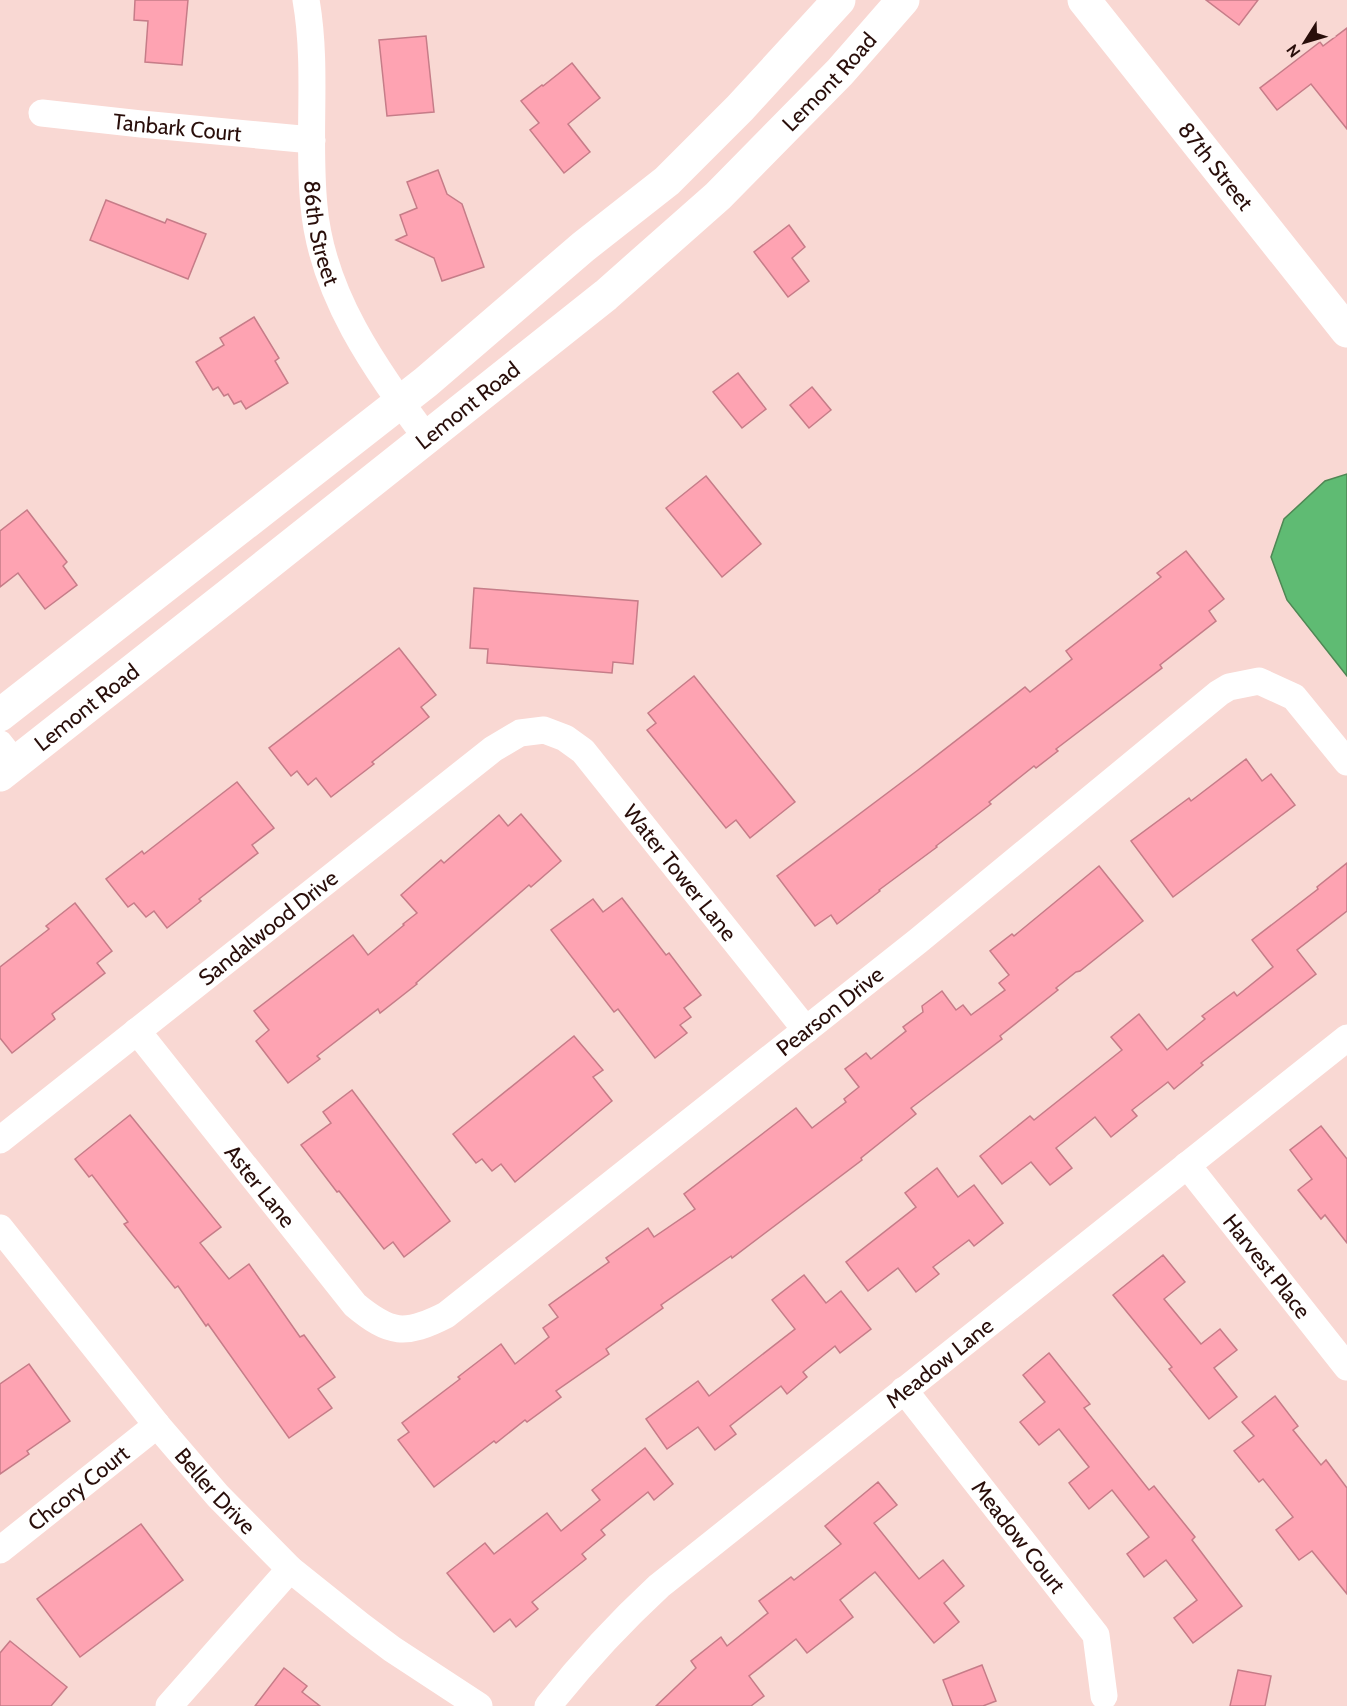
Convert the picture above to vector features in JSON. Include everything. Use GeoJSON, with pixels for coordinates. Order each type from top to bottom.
{"type":"FeatureCollection","features":[{"type":"Feature","properties":{"kind":"main road","name":"Lemont Road"},"geometry":{"type":"LineString","coordinates":[[0,715],[435,375],[583,247],[668,181],[740,108],[839,0]]}},
{"type":"Feature","properties":{"kind":"main road","name":"Lemont Road"},"geometry":{"type":"LineString","coordinates":[[5,761],[240,587],[606,296],[718,196],[840,72],[903,0]]}},
{"type":"Feature","properties":{"kind":"main road","name":"87th Street"},"geometry":{"type":"LineString","coordinates":[[1084,0],[1347,331]]}},
{"type":"Feature","properties":{"kind":"street","name":"86th Street"},"geometry":{"type":"LineString","coordinates":[[306,0],[312,45],[314,205],[318,236],[325,263],[346,316],[380,373],[426,437]]}},
{"type":"Feature","properties":{"kind":"street","name":"Tanbark Court"},"geometry":{"type":"LineString","coordinates":[[42,113],[312,140]]}},
{"type":"Feature","properties":{"kind":"street","name":"Pearson Drive"},"geometry":{"type":"LineString","coordinates":[[394,1329],[414,1329],[446,1315],[918,941],[1229,687],[1258,681],[1294,696],[1347,762]]}},
{"type":"Feature","properties":{"kind":"street","name":"Water Tower Lane"},"geometry":{"type":"LineString","coordinates":[[544,730],[565,738],[583,751],[806,1030]]}},
{"type":"Feature","properties":{"kind":"street","name":"Sandalwood Drive"},"geometry":{"type":"LineString","coordinates":[[0,1140],[493,749],[520,733],[544,730]]}},
{"type":"Feature","properties":{"kind":"street","name":"Aster Lane"},"geometry":{"type":"LineString","coordinates":[[137,1031],[355,1305],[374,1320],[394,1329]]}},
{"type":"Feature","properties":{"kind":"street","name":"Meadow Lane"},"geometry":{"type":"LineString","coordinates":[[548,1706],[584,1662],[659,1586],[1347,1038]]}},
{"type":"Feature","properties":{"kind":"street","name":"Harvest Place"},"geometry":{"type":"LineString","coordinates":[[1187,1166],[1347,1367]]}},
{"type":"Feature","properties":{"kind":"street","name":"Beller Drive"},"geometry":{"type":"LineString","coordinates":[[0,1228],[157,1425],[218,1496],[290,1569],[392,1649],[479,1706]]}},
{"type":"Feature","properties":{"kind":"street","name":"Meadow Court"},"geometry":{"type":"LineString","coordinates":[[904,1390],[1096,1635],[1104,1696]]}},
{"type":"Feature","properties":{"kind":"street","name":"Chcory Court"},"geometry":{"type":"LineString","coordinates":[[0,1550],[157,1425]]}},
{"type":"Feature","properties":{"kind":"street"},"geometry":{"type":"LineString","coordinates":[[170,1706],[290,1569]]}},
{"type":"Feature","properties":{"kind":"shaded area"},"geometry":{"type":"Polygon","coordinates":[[[1347,474],[1347,676],[1287,600],[1271,557],[1284,519],[1325,481],[1347,474]]]}},
{"type":"Feature","properties":{"kind":"building"},"geometry":{"type":"Polygon","coordinates":[[[135,0],[188,0],[182,65],[145,62],[148,21],[134,20],[135,0]]]}},
{"type":"Feature","properties":{"kind":"building"},"geometry":{"type":"Polygon","coordinates":[[[1206,0],[1258,0],[1239,25],[1206,0]]]}},
{"type":"Feature","properties":{"kind":"building"},"geometry":{"type":"Polygon","coordinates":[[[1347,28],[1347,129],[1311,84],[1277,110],[1260,88],[1320,42],[1323,46],[1347,28]]]}},
{"type":"Feature","properties":{"kind":"building"},"geometry":{"type":"Polygon","coordinates":[[[426,36],[434,112],[387,116],[379,40],[426,36]]]}},
{"type":"Feature","properties":{"kind":"building"},"geometry":{"type":"Polygon","coordinates":[[[572,63],[600,98],[568,124],[590,152],[564,173],[530,130],[539,123],[521,101],[572,63]]]}},
{"type":"Feature","properties":{"kind":"building"},"geometry":{"type":"Polygon","coordinates":[[[438,170],[447,194],[462,204],[484,267],[442,281],[434,258],[396,240],[407,235],[400,215],[417,208],[407,182],[438,170]]]}},
{"type":"Feature","properties":{"kind":"building"},"geometry":{"type":"Polygon","coordinates":[[[106,200],[165,223],[167,219],[206,234],[188,279],[90,240],[106,200]]]}},
{"type":"Feature","properties":{"kind":"building"},"geometry":{"type":"Polygon","coordinates":[[[789,225],[805,247],[792,258],[809,281],[788,297],[754,252],[789,225]]]}},
{"type":"Feature","properties":{"kind":"building"},"geometry":{"type":"Polygon","coordinates":[[[254,317],[279,358],[275,361],[288,383],[246,409],[241,401],[234,404],[228,394],[224,396],[218,387],[213,390],[196,362],[224,345],[220,338],[254,317]]]}},
{"type":"Feature","properties":{"kind":"building"},"geometry":{"type":"Polygon","coordinates":[[[738,373],[766,409],[742,428],[713,392],[738,373]]]}},
{"type":"Feature","properties":{"kind":"building"},"geometry":{"type":"Polygon","coordinates":[[[812,387],[831,410],[809,428],[790,405],[812,387]]]}},
{"type":"Feature","properties":{"kind":"building"},"geometry":{"type":"Polygon","coordinates":[[[706,476],[761,544],[722,577],[666,508],[706,476]]]}},
{"type":"Feature","properties":{"kind":"building"},"geometry":{"type":"Polygon","coordinates":[[[27,510],[67,562],[63,566],[77,585],[45,609],[18,573],[0,587],[0,531],[27,510]]]}},
{"type":"Feature","properties":{"kind":"building"},"geometry":{"type":"Polygon","coordinates":[[[1186,551],[1224,599],[1209,611],[1216,621],[1160,665],[1162,668],[1056,749],[1058,751],[1036,768],[1034,766],[989,802],[991,804],[837,924],[831,915],[815,926],[777,876],[1025,687],[1030,692],[1072,659],[1066,651],[1161,577],[1157,573],[1186,551]]]}},
{"type":"Feature","properties":{"kind":"building"},"geometry":{"type":"Polygon","coordinates":[[[474,588],[638,601],[633,664],[613,662],[612,673],[487,663],[488,649],[470,648],[474,588]]]}},
{"type":"Feature","properties":{"kind":"building"},"geometry":{"type":"Polygon","coordinates":[[[399,648],[436,695],[421,707],[429,717],[331,797],[316,778],[308,785],[297,771],[291,776],[269,748],[399,648]]]}},
{"type":"Feature","properties":{"kind":"building"},"geometry":{"type":"Polygon","coordinates":[[[694,676],[795,802],[750,838],[736,820],[726,828],[647,730],[656,723],[648,713],[694,676]]]}},
{"type":"Feature","properties":{"kind":"building"},"geometry":{"type":"Polygon","coordinates":[[[1246,759],[1262,781],[1271,774],[1295,805],[1173,897],[1131,841],[1189,798],[1191,801],[1246,759]]]}},
{"type":"Feature","properties":{"kind":"building"},"geometry":{"type":"Polygon","coordinates":[[[237,782],[274,828],[252,845],[258,853],[199,899],[201,901],[167,928],[154,911],[146,917],[134,903],[128,907],[106,879],[142,851],[144,854],[237,782]]]}},
{"type":"Feature","properties":{"kind":"building"},"geometry":{"type":"Polygon","coordinates":[[[521,814],[561,861],[531,887],[529,885],[417,984],[380,1013],[378,1009],[317,1056],[320,1059],[288,1083],[256,1041],[269,1030],[254,1011],[353,935],[368,955],[417,913],[401,895],[441,860],[444,863],[499,815],[508,826],[521,814]]]}},
{"type":"Feature","properties":{"kind":"building"},"geometry":{"type":"Polygon","coordinates":[[[1347,863],[1347,911],[1297,950],[1316,974],[1201,1063],[1203,1065],[1174,1089],[1168,1082],[1132,1110],[1137,1116],[1111,1137],[1095,1117],[1056,1148],[1072,1168],[1050,1185],[1031,1162],[1002,1184],[980,1156],[1030,1116],[1034,1120],[1122,1050],[1111,1037],[1139,1014],[1167,1050],[1205,1019],[1202,1016],[1234,992],[1237,996],[1273,967],[1252,940],[1318,889],[1317,887],[1347,863]]]}},
{"type":"Feature","properties":{"kind":"building"},"geometry":{"type":"Polygon","coordinates":[[[1099,866],[1143,921],[1056,988],[1058,990],[1000,1036],[1002,1039],[911,1108],[916,1114],[861,1158],[862,1160],[732,1258],[731,1256],[661,1305],[663,1308],[606,1349],[609,1354],[556,1391],[561,1397],[527,1422],[525,1420],[496,1443],[494,1441],[434,1487],[398,1440],[409,1432],[402,1423],[501,1344],[515,1364],[549,1337],[543,1328],[558,1317],[549,1305],[609,1262],[606,1258],[648,1228],[654,1237],[695,1209],[684,1194],[796,1108],[812,1128],[846,1102],[844,1099],[859,1087],[845,1069],[866,1053],[871,1059],[906,1031],[903,1027],[923,1012],[922,1006],[942,991],[956,1010],[963,1005],[971,1015],[1005,990],[999,983],[1009,975],[990,951],[1012,934],[1014,936],[1099,866]]]}},
{"type":"Feature","properties":{"kind":"building"},"geometry":{"type":"Polygon","coordinates":[[[622,898],[666,955],[669,953],[701,995],[684,1008],[691,1017],[680,1025],[687,1033],[655,1058],[618,1009],[614,1012],[551,930],[593,899],[603,912],[622,898]]]}},
{"type":"Feature","properties":{"kind":"building"},"geometry":{"type":"Polygon","coordinates":[[[75,903],[112,951],[97,963],[105,973],[52,1014],[55,1019],[12,1053],[0,1038],[0,967],[49,929],[46,926],[75,903]]]}},
{"type":"Feature","properties":{"kind":"building"},"geometry":{"type":"Polygon","coordinates":[[[574,1036],[603,1070],[593,1077],[612,1101],[515,1182],[501,1164],[492,1171],[482,1159],[476,1163],[453,1134],[574,1036]]]}},
{"type":"Feature","properties":{"kind":"building"},"geometry":{"type":"Polygon","coordinates":[[[352,1090],[450,1221],[404,1257],[393,1242],[384,1249],[301,1145],[331,1123],[323,1112],[352,1090]]]}},
{"type":"Feature","properties":{"kind":"building"},"geometry":{"type":"Polygon","coordinates":[[[130,1115],[221,1227],[200,1243],[229,1279],[249,1264],[300,1337],[304,1335],[335,1377],[318,1389],[332,1408],[289,1438],[208,1324],[206,1326],[178,1286],[175,1288],[124,1224],[128,1222],[92,1175],[89,1177],[75,1159],[130,1115]]]}},
{"type":"Feature","properties":{"kind":"building"},"geometry":{"type":"Polygon","coordinates":[[[1321,1126],[1347,1159],[1347,1243],[1325,1215],[1321,1219],[1298,1190],[1312,1179],[1290,1150],[1321,1126]]]}},
{"type":"Feature","properties":{"kind":"building"},"geometry":{"type":"Polygon","coordinates":[[[937,1168],[958,1197],[974,1185],[1003,1223],[974,1246],[969,1240],[933,1267],[939,1274],[916,1292],[898,1268],[868,1291],[846,1262],[916,1207],[905,1193],[937,1168]]]}},
{"type":"Feature","properties":{"kind":"building"},"geometry":{"type":"Polygon","coordinates":[[[1163,1255],[1185,1282],[1164,1299],[1201,1344],[1220,1329],[1237,1350],[1214,1368],[1237,1397],[1209,1419],[1169,1369],[1172,1367],[1113,1295],[1163,1255]]]}},
{"type":"Feature","properties":{"kind":"building"},"geometry":{"type":"Polygon","coordinates":[[[804,1275],[826,1303],[841,1291],[871,1329],[840,1353],[835,1346],[803,1372],[807,1377],[787,1394],[781,1386],[730,1426],[736,1434],[715,1450],[698,1427],[667,1449],[646,1419],[698,1381],[709,1396],[795,1329],[772,1300],[804,1275]]]}},
{"type":"Feature","properties":{"kind":"building"},"geometry":{"type":"Polygon","coordinates":[[[1049,1353],[1090,1404],[1084,1408],[1149,1490],[1154,1486],[1195,1537],[1192,1540],[1242,1606],[1193,1643],[1174,1618],[1197,1600],[1166,1560],[1144,1577],[1127,1554],[1149,1537],[1112,1490],[1089,1509],[1069,1483],[1089,1467],[1059,1429],[1039,1445],[1020,1422],[1045,1402],[1023,1375],[1049,1353]]]}},
{"type":"Feature","properties":{"kind":"building"},"geometry":{"type":"Polygon","coordinates":[[[29,1364],[70,1421],[27,1451],[29,1454],[0,1474],[0,1384],[29,1364]]]}},
{"type":"Feature","properties":{"kind":"building"},"geometry":{"type":"Polygon","coordinates":[[[1275,1396],[1298,1426],[1293,1430],[1321,1465],[1326,1460],[1347,1488],[1347,1594],[1312,1551],[1299,1560],[1276,1530],[1293,1517],[1263,1479],[1259,1482],[1234,1451],[1254,1436],[1242,1422],[1275,1396]]]}},
{"type":"Feature","properties":{"kind":"building"},"geometry":{"type":"Polygon","coordinates":[[[645,1448],[673,1484],[654,1500],[648,1492],[601,1530],[605,1535],[582,1554],[586,1559],[532,1602],[538,1609],[516,1627],[510,1619],[494,1632],[447,1573],[485,1543],[494,1554],[547,1513],[561,1531],[600,1500],[592,1490],[645,1448]]]}},
{"type":"Feature","properties":{"kind":"building"},"geometry":{"type":"Polygon","coordinates":[[[878,1482],[897,1505],[874,1523],[919,1579],[943,1560],[964,1586],[944,1603],[959,1622],[934,1643],[875,1572],[840,1600],[853,1617],[807,1653],[796,1639],[749,1676],[764,1696],[751,1706],[656,1706],[696,1668],[691,1661],[721,1637],[727,1646],[768,1613],[759,1601],[791,1577],[794,1580],[841,1544],[825,1526],[878,1482]]]}},
{"type":"Feature","properties":{"kind":"building"},"geometry":{"type":"Polygon","coordinates":[[[141,1524],[183,1580],[80,1657],[37,1599],[141,1524]]]}},
{"type":"Feature","properties":{"kind":"building"},"geometry":{"type":"Polygon","coordinates":[[[10,1641],[67,1687],[51,1706],[0,1706],[0,1653],[10,1641]]]}},
{"type":"Feature","properties":{"kind":"building"},"geometry":{"type":"Polygon","coordinates":[[[982,1665],[996,1701],[983,1706],[953,1706],[943,1680],[982,1665]]]}},
{"type":"Feature","properties":{"kind":"building"},"geometry":{"type":"Polygon","coordinates":[[[284,1668],[307,1686],[302,1692],[320,1706],[255,1706],[284,1668]]]}},
{"type":"Feature","properties":{"kind":"building"},"geometry":{"type":"Polygon","coordinates":[[[1238,1670],[1271,1676],[1265,1706],[1230,1706],[1238,1670]]]}}]}
